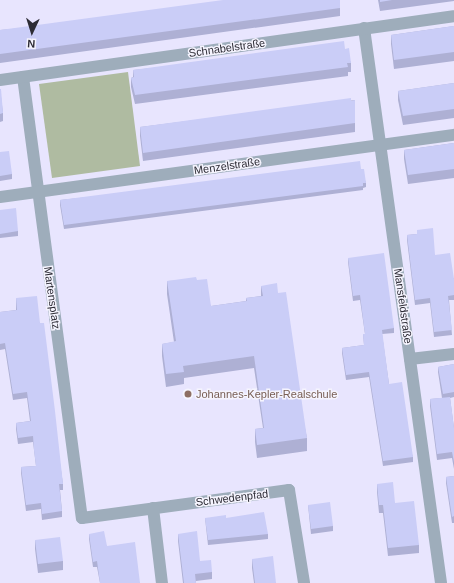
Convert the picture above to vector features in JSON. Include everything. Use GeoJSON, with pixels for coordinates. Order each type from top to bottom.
{"type":"FeatureCollection","features":[{"type":"Feature","properties":{"kind":"street","name":"Schnabelstraße"},"geometry":{"type":"LineString","coordinates":[[0,80],[454,16]]}},
{"type":"Feature","properties":{"kind":"street","name":"Mansfeldstraße"},"geometry":{"type":"LineString","coordinates":[[364,28],[441,583]]}},
{"type":"Feature","properties":{"kind":"street","name":"Martensplatz"},"geometry":{"type":"LineString","coordinates":[[23,77],[82,518]]}},
{"type":"Feature","properties":{"kind":"street","name":"Menzelstraße"},"geometry":{"type":"LineString","coordinates":[[0,197],[454,135]]}},
{"type":"Feature","properties":{"kind":"street"},"geometry":{"type":"LineString","coordinates":[[410,359],[454,354]]}},
{"type":"Feature","properties":{"kind":"street","name":"Schwedenpfad"},"geometry":{"type":"LineString","coordinates":[[82,518],[289,490],[304,583]]}},
{"type":"Feature","properties":{"kind":"street"},"geometry":{"type":"LineString","coordinates":[[153,508],[162,583]]}},
{"type":"Feature","properties":{"kind":"green space"},"geometry":{"type":"Polygon","coordinates":[[[128,72],[140,166],[52,178],[39,84],[128,72]]]}},
{"type":"Feature","properties":{"kind":"building"},"geometry":{"type":"Polygon","coordinates":[[[223,0],[340,0],[340,8],[0,54],[0,30],[223,0]]]}},
{"type":"Feature","properties":{"kind":"building"},"geometry":{"type":"Polygon","coordinates":[[[380,0],[392,0],[380,2],[380,0]]]}},
{"type":"Feature","properties":{"kind":"building"},"geometry":{"type":"Polygon","coordinates":[[[454,26],[454,52],[394,60],[391,35],[454,26]]]}},
{"type":"Feature","properties":{"kind":"building"},"geometry":{"type":"Polygon","coordinates":[[[344,41],[345,49],[349,48],[351,63],[347,63],[348,67],[135,95],[131,78],[134,77],[133,70],[344,41]]]}},
{"type":"Feature","properties":{"kind":"building"},"geometry":{"type":"Polygon","coordinates":[[[454,83],[454,109],[403,116],[398,91],[454,83]]]}},
{"type":"Feature","properties":{"kind":"building"},"geometry":{"type":"Polygon","coordinates":[[[0,89],[3,113],[0,114],[0,89]]]}},
{"type":"Feature","properties":{"kind":"building"},"geometry":{"type":"Polygon","coordinates":[[[351,98],[351,101],[355,100],[355,123],[143,153],[140,127],[351,98]]]}},
{"type":"Feature","properties":{"kind":"building"},"geometry":{"type":"Polygon","coordinates":[[[454,143],[454,169],[408,175],[404,150],[454,143]]]}},
{"type":"Feature","properties":{"kind":"building"},"geometry":{"type":"Polygon","coordinates":[[[9,151],[12,174],[0,176],[0,152],[9,151]]]}},
{"type":"Feature","properties":{"kind":"building"},"geometry":{"type":"Polygon","coordinates":[[[360,161],[361,169],[364,169],[366,183],[363,183],[363,186],[64,225],[60,200],[360,161]]]}},
{"type":"Feature","properties":{"kind":"building"},"geometry":{"type":"Polygon","coordinates":[[[16,208],[18,231],[0,234],[0,210],[16,208]]]}},
{"type":"Feature","properties":{"kind":"building"},"geometry":{"type":"Polygon","coordinates":[[[433,228],[435,255],[450,253],[454,279],[454,295],[448,296],[452,330],[434,332],[430,298],[415,300],[407,235],[417,234],[417,230],[433,228]]]}},
{"type":"Feature","properties":{"kind":"building"},"geometry":{"type":"Polygon","coordinates":[[[384,253],[394,328],[382,330],[389,384],[402,382],[413,457],[383,461],[369,372],[346,375],[342,348],[364,345],[363,334],[365,334],[360,295],[353,296],[348,258],[384,253]]]}},
{"type":"Feature","properties":{"kind":"building","name":"Johannes-Kepler-Realschule"},"geometry":{"type":"Polygon","coordinates":[[[196,277],[197,280],[207,279],[211,306],[247,301],[246,298],[263,296],[261,286],[277,283],[278,293],[286,292],[307,438],[257,445],[255,429],[264,428],[254,356],[183,366],[184,372],[166,374],[162,344],[176,341],[167,281],[196,277]]]}},
{"type":"Feature","properties":{"kind":"building"},"geometry":{"type":"Polygon","coordinates":[[[37,296],[40,323],[44,323],[63,484],[59,484],[62,511],[42,514],[41,503],[26,505],[21,467],[36,466],[33,436],[18,438],[16,423],[31,421],[27,392],[13,394],[5,343],[0,344],[0,312],[17,310],[16,298],[37,296]]]}},
{"type":"Feature","properties":{"kind":"building"},"geometry":{"type":"Polygon","coordinates":[[[454,364],[454,392],[443,394],[438,367],[454,364]]]}},
{"type":"Feature","properties":{"kind":"building"},"geometry":{"type":"Polygon","coordinates":[[[450,397],[454,428],[454,462],[452,452],[437,454],[430,399],[450,397]]]}},
{"type":"Feature","properties":{"kind":"building"},"geometry":{"type":"Polygon","coordinates":[[[454,476],[454,516],[452,517],[446,477],[454,476]]]}},
{"type":"Feature","properties":{"kind":"building"},"geometry":{"type":"Polygon","coordinates":[[[393,482],[395,503],[414,501],[419,545],[388,548],[383,505],[379,505],[377,484],[393,482]]]}},
{"type":"Feature","properties":{"kind":"building"},"geometry":{"type":"Polygon","coordinates":[[[330,502],[333,526],[311,529],[308,505],[330,502]]]}},
{"type":"Feature","properties":{"kind":"building"},"geometry":{"type":"Polygon","coordinates":[[[264,512],[268,534],[208,540],[205,518],[226,515],[226,518],[264,512]]]}},
{"type":"Feature","properties":{"kind":"building"},"geometry":{"type":"Polygon","coordinates":[[[104,531],[107,546],[135,542],[140,583],[100,583],[97,561],[93,562],[89,534],[104,531]]]}},
{"type":"Feature","properties":{"kind":"building"},"geometry":{"type":"Polygon","coordinates":[[[197,531],[200,561],[211,560],[212,572],[195,574],[196,583],[184,583],[178,534],[197,531]]]}},
{"type":"Feature","properties":{"kind":"building"},"geometry":{"type":"Polygon","coordinates":[[[60,537],[63,561],[38,564],[35,540],[60,537]]]}},
{"type":"Feature","properties":{"kind":"building"},"geometry":{"type":"Polygon","coordinates":[[[273,556],[276,583],[255,583],[252,559],[273,556]]]}},
{"type":"Feature","properties":{"kind":"place","name":"Johannes-Kepler-Realschule"},"geometry":{"type":"Point","coordinates":[188,394]}}]}
